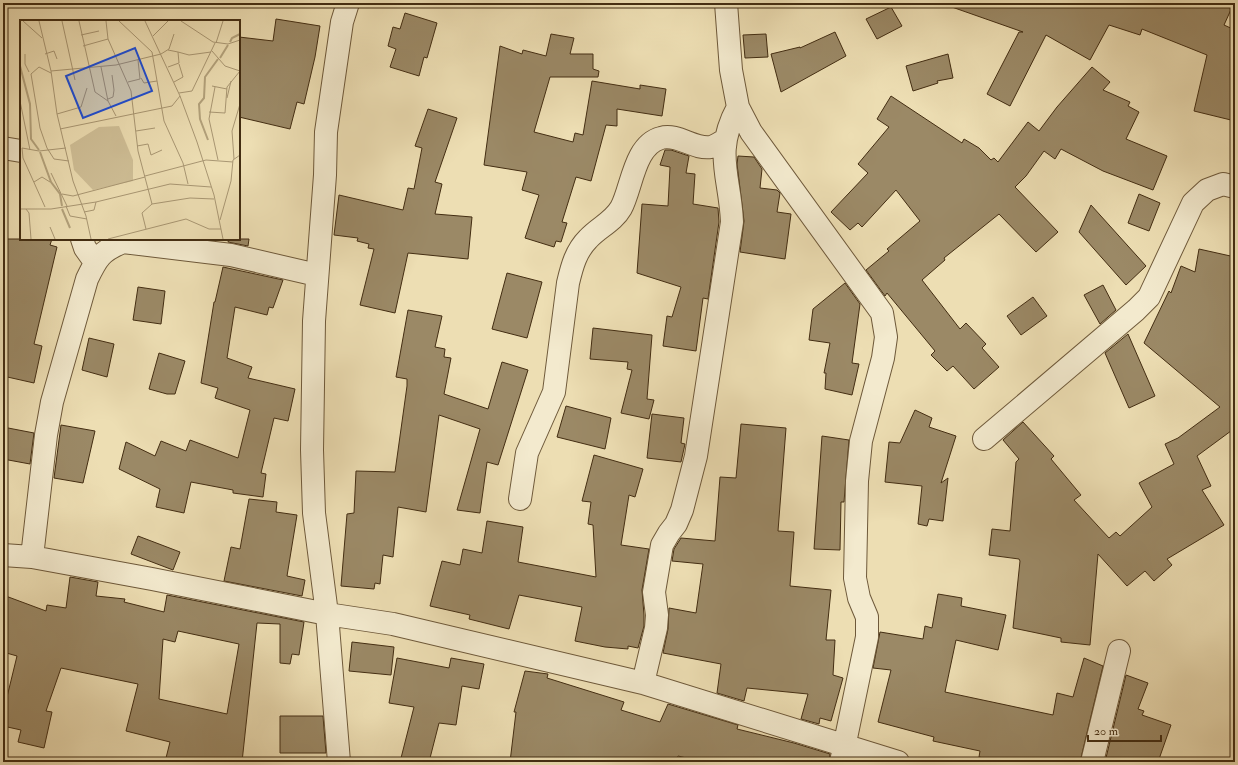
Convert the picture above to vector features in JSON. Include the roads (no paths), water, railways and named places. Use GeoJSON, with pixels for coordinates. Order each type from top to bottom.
{"type":"FeatureCollection","features":[{"type":"Feature","properties":{"kind":"street"},"geometry":{"type":"LineString","coordinates":[[339,762],[327,614],[317,546],[313,489],[314,321],[325,175],[326,132],[342,22],[348,3]]}},
{"type":"Feature","properties":{"kind":"street"},"geometry":{"type":"LineString","coordinates":[[726,3],[731,70],[738,107],[751,132],[882,313],[886,337],[883,358],[861,441],[857,481],[855,578],[859,598],[866,617],[867,636],[843,754]]}},
{"type":"Feature","properties":{"kind":"street"},"geometry":{"type":"LineString","coordinates":[[643,683],[656,628],[657,615],[654,592],[662,546],[676,524],[682,510],[696,456],[728,257],[732,222],[731,204],[724,163],[725,140],[730,122],[738,107]]}},
{"type":"Feature","properties":{"kind":"street"},"geometry":{"type":"LineString","coordinates":[[520,499],[527,453],[554,392],[568,282],[578,250],[589,238],[615,217],[622,206],[635,168],[642,154],[650,144],[660,138],[671,137],[698,146],[711,147],[725,140]]}},
{"type":"Feature","properties":{"kind":"street"},"geometry":{"type":"LineString","coordinates":[[3,148],[20,151]]}},
{"type":"Feature","properties":{"kind":"street"},"geometry":{"type":"LineString","coordinates":[[984,439],[1136,310],[1149,297],[1193,203],[1207,190],[1223,184],[1235,187]]}},
{"type":"Feature","properties":{"kind":"street"},"geometry":{"type":"LineString","coordinates":[[82,240],[85,248],[95,262]]}},
{"type":"Feature","properties":{"kind":"street"},"geometry":{"type":"LineString","coordinates":[[32,557],[46,435],[52,402],[87,279],[95,262],[107,248],[123,242],[231,256],[317,275]]}},
{"type":"Feature","properties":{"kind":"street"},"geometry":{"type":"LineString","coordinates":[[3,555],[32,557],[160,580],[327,614],[393,624],[643,683],[843,754],[898,762]]}},
{"type":"Feature","properties":{"kind":"street"},"geometry":{"type":"LineString","coordinates":[[1092,762],[1119,651]]}}]}
